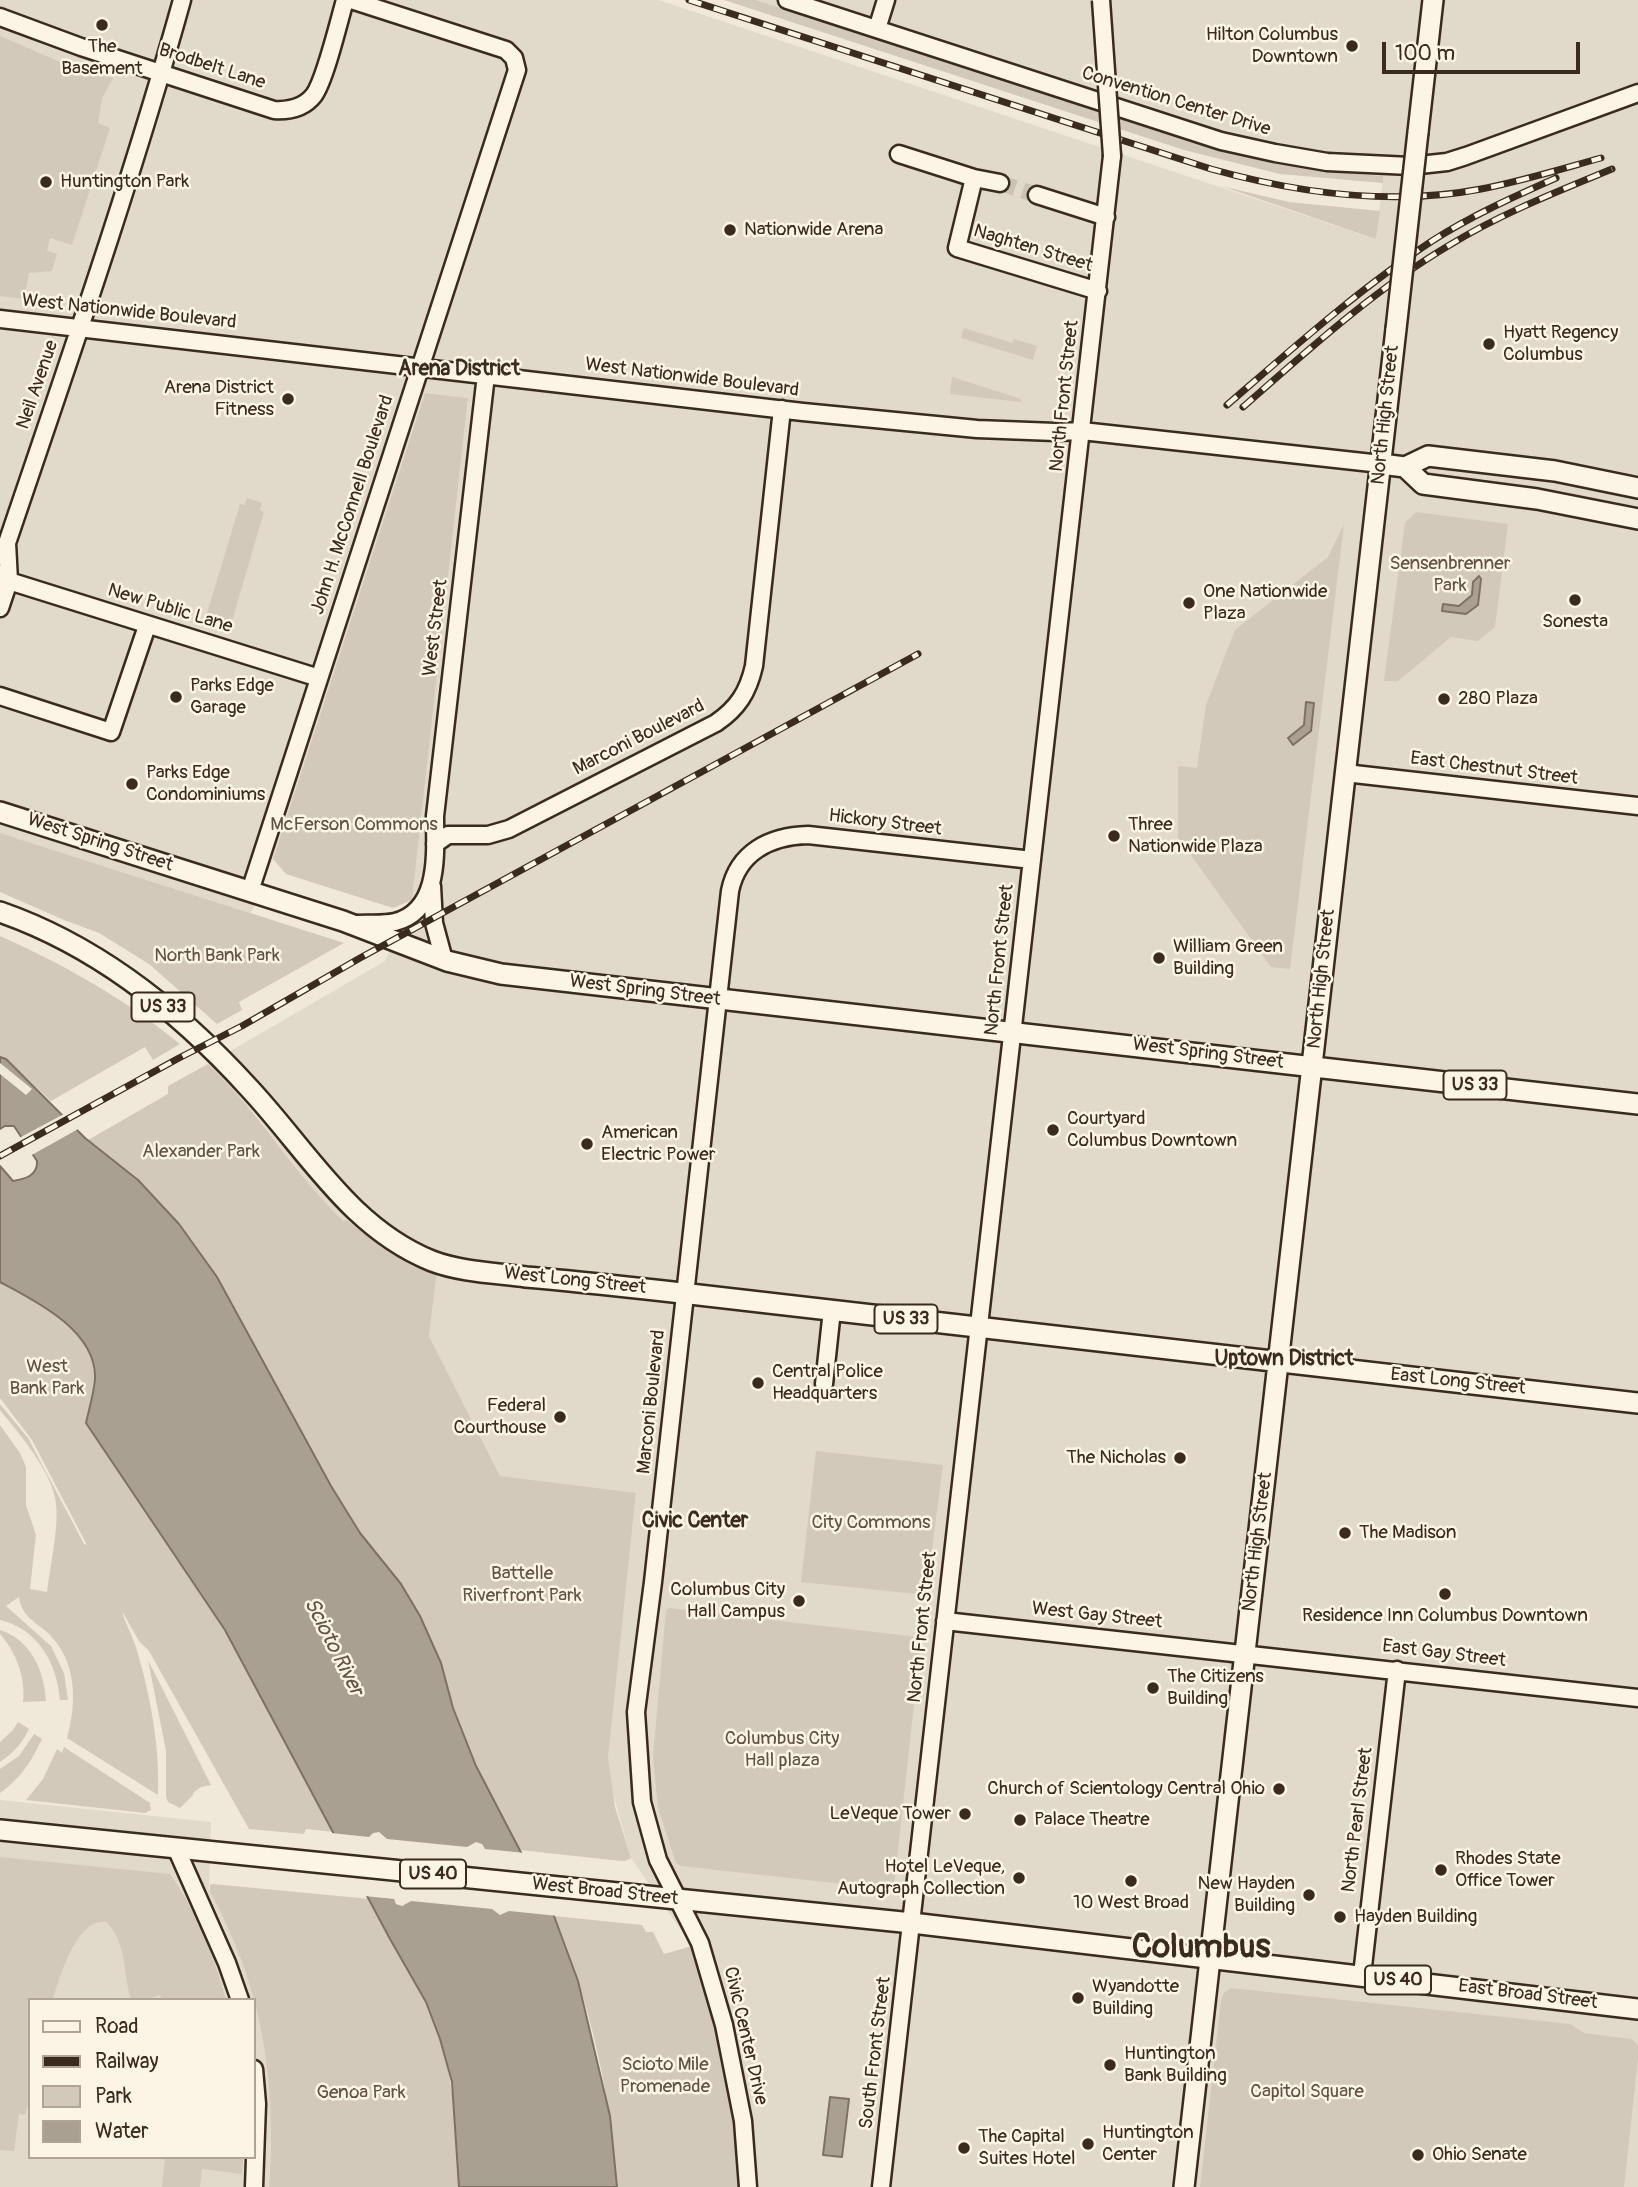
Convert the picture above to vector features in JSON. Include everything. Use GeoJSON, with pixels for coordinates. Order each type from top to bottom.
{"type":"FeatureCollection","features":[{"type":"Feature","properties":{"kind":"main road","name":"North High Street"},"geometry":{"type":"LineString","coordinates":[[1184,2187],[1433,0]]}},
{"type":"Feature","properties":{"kind":"main road"},"geometry":{"type":"LineString","coordinates":[[1381,464],[1405,467],[1428,456],[1555,471],[1638,488]]}},
{"type":"Feature","properties":{"kind":"main road"},"geometry":{"type":"LineString","coordinates":[[1405,467],[1423,484],[1537,499],[1638,519]]}},
{"type":"Feature","properties":{"kind":"main road","name":"West Spring Street"},"geometry":{"type":"LineString","coordinates":[[0,812],[353,924],[444,960],[501,974],[1312,1067]]}},
{"type":"Feature","properties":{"kind":"main road","name":"West Long Street"},"geometry":{"type":"LineString","coordinates":[[0,912],[42,928],[82,948],[125,975],[203,1043],[248,1087],[349,1205],[369,1223],[431,1260],[456,1268],[1278,1362]]}},
{"type":"Feature","properties":{"kind":"main road","name":"US 33"},"geometry":{"type":"LineString","coordinates":[[1312,1067],[1638,1104]]}},
{"type":"Feature","properties":{"kind":"main road","name":"East Long Street"},"geometry":{"type":"LineString","coordinates":[[1278,1362],[1638,1403]]}},
{"type":"Feature","properties":{"kind":"main road","name":"West Broad Street"},"geometry":{"type":"LineString","coordinates":[[0,1830],[912,1923],[1056,1942],[1210,1957]]}},
{"type":"Feature","properties":{"kind":"main road","name":"East Broad Street"},"geometry":{"type":"LineString","coordinates":[[1210,1957],[1638,2009]]}},
{"type":"Feature","properties":{"kind":"street","name":"Neil Avenue"},"geometry":{"type":"LineString","coordinates":[[0,608],[5,578],[3,548],[79,329],[162,73],[182,0]]}},
{"type":"Feature","properties":{"kind":"street","name":"Brodbelt Lane"},"geometry":{"type":"LineString","coordinates":[[0,17],[274,110],[289,110],[299,107],[313,96],[318,88],[345,0]]}},
{"type":"Feature","properties":{"kind":"street","name":"John H. McConnell Boulevard"},"geometry":{"type":"LineString","coordinates":[[250,891],[517,67],[514,58],[506,50],[351,0]]}},
{"type":"Feature","properties":{"kind":"street","name":"Convention Center Drive"},"geometry":{"type":"LineString","coordinates":[[787,0],[1221,141],[1326,162],[1410,166],[1447,162],[1638,93]]}},
{"type":"Feature","properties":{"kind":"street"},"geometry":{"type":"LineString","coordinates":[[877,29],[886,0]]}},
{"type":"Feature","properties":{"kind":"street","name":"North Front Street"},"geometry":{"type":"LineString","coordinates":[[912,1923],[1112,156],[1101,0]]}},
{"type":"Feature","properties":{"kind":"street"},"geometry":{"type":"LineString","coordinates":[[899,155],[974,178],[1000,183]]}},
{"type":"Feature","properties":{"kind":"street","name":"Naghten Street"},"geometry":{"type":"LineString","coordinates":[[974,178],[957,248],[1098,290]]}},
{"type":"Feature","properties":{"kind":"street"},"geometry":{"type":"LineString","coordinates":[[1037,195],[1106,217]]}},
{"type":"Feature","properties":{"kind":"street","name":"West Nationwide Boulevard"},"geometry":{"type":"LineString","coordinates":[[0,319],[782,410],[977,429],[1082,431],[1381,464]]}},
{"type":"Feature","properties":{"kind":"street","name":"West Street"},"geometry":{"type":"LineString","coordinates":[[444,960],[434,923],[432,886],[435,816],[486,375]]}},
{"type":"Feature","properties":{"kind":"street","name":"Marconi Boulevard"},"geometry":{"type":"LineString","coordinates":[[435,845],[448,835],[488,835],[509,829],[716,723],[737,706],[750,682],[754,666],[782,410]]}},
{"type":"Feature","properties":{"kind":"street"},"geometry":{"type":"LineString","coordinates":[[0,565],[3,548]]}},
{"type":"Feature","properties":{"kind":"street","name":"New Public Lane"},"geometry":{"type":"LineString","coordinates":[[5,578],[147,626],[191,636],[319,678]]}},
{"type":"Feature","properties":{"kind":"street"},"geometry":{"type":"LineString","coordinates":[[0,696],[111,733],[147,626]]}},
{"type":"Feature","properties":{"kind":"street","name":"East Chestnut Street"},"geometry":{"type":"LineString","coordinates":[[1345,773],[1638,806]]}},
{"type":"Feature","properties":{"kind":"street","name":"Hickory Street"},"geometry":{"type":"LineString","coordinates":[[742,862],[758,848],[790,835],[1032,860]]}},
{"type":"Feature","properties":{"kind":"street","name":"Marconi Boulevard"},"geometry":{"type":"LineString","coordinates":[[680,1899],[658,1860],[642,1802],[636,1712],[730,891],[733,878],[742,862]]}},
{"type":"Feature","properties":{"kind":"street"},"geometry":{"type":"LineString","coordinates":[[353,924],[396,922],[413,913],[432,886]]}},
{"type":"Feature","properties":{"kind":"street"},"geometry":{"type":"LineString","coordinates":[[824,1384],[832,1310]]}},
{"type":"Feature","properties":{"kind":"street","name":"West Gay Street"},"geometry":{"type":"LineString","coordinates":[[945,1620],[1245,1653]]}},
{"type":"Feature","properties":{"kind":"street","name":"East Gay Street"},"geometry":{"type":"LineString","coordinates":[[1245,1653],[1638,1698]]}},
{"type":"Feature","properties":{"kind":"street","name":"North Pearl Street"},"geometry":{"type":"LineString","coordinates":[[1362,1975],[1397,1670]]}},
{"type":"Feature","properties":{"kind":"street"},"geometry":{"type":"LineString","coordinates":[[176,1848],[227,1963],[239,1998]]}},
{"type":"Feature","properties":{"kind":"street","name":"Civic Center Drive"},"geometry":{"type":"LineString","coordinates":[[680,1899],[700,1943],[729,2043],[743,2121],[748,2187]]}},
{"type":"Feature","properties":{"kind":"street","name":"South Front Street"},"geometry":{"type":"LineString","coordinates":[[881,2187],[912,1923]]}},
{"type":"Feature","properties":{"kind":"street"},"geometry":{"type":"LineString","coordinates":[[256,2098],[256,2138]]}},
{"type":"Feature","properties":{"kind":"street"},"geometry":{"type":"LineString","coordinates":[[254,2187],[255,2159]]}},
{"type":"Feature","properties":{"kind":"shaded area"},"geometry":{"type":"Polygon","coordinates":[[[0,0],[659,0],[1376,239],[1383,176],[1309,169],[1231,153],[756,0],[1638,0],[1638,2187],[740,2187],[707,1990],[692,1946],[631,1858],[611,1786],[608,1757],[611,1720],[636,1494],[500,1476],[429,1336],[437,1273],[408,1262],[373,1241],[346,1220],[343,1222],[318,1195],[253,1112],[208,1064],[385,961],[412,900],[468,398],[425,393],[273,859],[251,913],[0,833],[0,0]]]}},
{"type":"Feature","properties":{"kind":"shaded area"},"geometry":{"type":"Polygon","coordinates":[[[0,1800],[211,1822],[209,1889],[235,1940],[254,1998],[28,1998],[28,2159],[256,2159],[256,2005],[267,2055],[272,2114],[269,2187],[0,2187],[0,1800]]]}},
{"type":"Feature","properties":{"kind":"green space"},"geometry":{"type":"Polygon","coordinates":[[[724,0],[756,0],[1231,153],[1309,169],[1383,176],[1383,183],[1280,174],[1184,150],[724,0]]]}},
{"type":"Feature","properties":{"kind":"green space","name":"Huntington Park"},"geometry":{"type":"Polygon","coordinates":[[[0,36],[60,62],[113,78],[102,98],[98,123],[110,128],[72,245],[50,238],[47,251],[57,254],[52,271],[29,273],[24,299],[0,296],[0,36]]]}},
{"type":"Feature","properties":{"kind":"green space"},"geometry":{"type":"Polygon","coordinates":[[[1221,186],[1289,202],[1380,211],[1376,239],[1221,186]]]}},
{"type":"Feature","properties":{"kind":"green space"},"geometry":{"type":"Polygon","coordinates":[[[964,328],[1012,343],[1014,339],[1037,346],[1033,360],[961,338],[964,328]]]}},
{"type":"Feature","properties":{"kind":"green space"},"geometry":{"type":"Polygon","coordinates":[[[952,377],[1021,399],[1021,402],[950,394],[952,377]]]}},
{"type":"Feature","properties":{"kind":"green space","name":"McFerson Commons"},"geometry":{"type":"Polygon","coordinates":[[[425,393],[468,398],[412,900],[393,908],[286,874],[273,859],[425,393]]]}},
{"type":"Feature","properties":{"kind":"green space"},"geometry":{"type":"Polygon","coordinates":[[[247,498],[262,503],[260,510],[264,512],[229,631],[204,623],[240,504],[245,505],[247,498]]]}},
{"type":"Feature","properties":{"kind":"green space","name":"Sensenbrenner Park"},"geometry":{"type":"Polygon","coordinates":[[[1416,512],[1508,524],[1495,627],[1478,641],[1451,637],[1398,681],[1384,681],[1405,523],[1416,512]]]}},
{"type":"Feature","properties":{"kind":"green space"},"geometry":{"type":"Polygon","coordinates":[[[1344,524],[1290,969],[1271,967],[1178,837],[1178,766],[1197,768],[1206,705],[1235,630],[1328,557],[1344,524]]]}},
{"type":"Feature","properties":{"kind":"green space","name":"North Bank Park"},"geometry":{"type":"Polygon","coordinates":[[[0,833],[344,943],[239,1002],[242,1010],[217,1024],[149,964],[99,933],[0,892],[0,833]]]}},
{"type":"Feature","properties":{"kind":"green space","name":"North Bank Park"},"geometry":{"type":"Polygon","coordinates":[[[0,936],[94,984],[138,1012],[180,1044],[153,1060],[145,1047],[51,1101],[6,1059],[0,1057],[0,936]]]}},
{"type":"Feature","properties":{"kind":"green space","name":"Battelle Riverfront Park"},"geometry":{"type":"Polygon","coordinates":[[[208,1064],[244,1102],[308,1183],[343,1221],[346,1220],[390,1252],[437,1272],[429,1336],[500,1476],[636,1493],[608,1757],[615,1807],[631,1858],[625,1861],[611,1860],[520,1850],[476,1766],[453,1708],[441,1663],[420,1616],[401,1584],[360,1533],[331,1486],[217,1277],[179,1224],[138,1180],[88,1140],[168,1094],[168,1086],[208,1064]]]}},
{"type":"Feature","properties":{"kind":"green space","name":"West Bank Park"},"geometry":{"type":"Polygon","coordinates":[[[0,1282],[62,1320],[86,1347],[93,1362],[95,1380],[87,1423],[225,1630],[334,1832],[306,1829],[304,1834],[249,1829],[149,1651],[139,1641],[122,1611],[136,1647],[150,1701],[156,1738],[158,1795],[67,1738],[73,1697],[70,1670],[65,1657],[49,1634],[26,1614],[19,1597],[6,1606],[51,1646],[64,1673],[68,1700],[60,1700],[55,1673],[43,1650],[25,1631],[0,1620],[0,1425],[20,1453],[26,1467],[26,1505],[36,1535],[30,1589],[47,1592],[57,1513],[49,1479],[34,1454],[0,1410],[0,1404],[28,1438],[84,1544],[87,1545],[32,1440],[0,1398],[0,1282]]]}},
{"type":"Feature","properties":{"kind":"green space","name":"City Commons"},"geometry":{"type":"Polygon","coordinates":[[[816,1451],[943,1465],[926,1595],[801,1582],[816,1451]]]}},
{"type":"Feature","properties":{"kind":"green space","name":"Columbus City Hall plaza"},"geometry":{"type":"Polygon","coordinates":[[[670,1608],[917,1637],[921,1641],[894,1886],[889,1889],[681,1866],[676,1863],[658,1808],[653,1757],[666,1610],[670,1608]]]}},
{"type":"Feature","properties":{"kind":"green space"},"geometry":{"type":"Polygon","coordinates":[[[0,1630],[20,1641],[34,1658],[42,1678],[46,1701],[23,1702],[19,1666],[0,1630]]]}},
{"type":"Feature","properties":{"kind":"green space"},"geometry":{"type":"Polygon","coordinates":[[[148,1660],[211,1785],[194,1792],[180,1808],[168,1802],[166,1797],[166,1751],[148,1660]]]}},
{"type":"Feature","properties":{"kind":"green space"},"geometry":{"type":"Polygon","coordinates":[[[18,1722],[29,1729],[17,1748],[0,1762],[0,1742],[18,1722]]]}},
{"type":"Feature","properties":{"kind":"green space"},"geometry":{"type":"Polygon","coordinates":[[[34,1734],[42,1739],[34,1755],[20,1775],[0,1793],[0,1769],[19,1756],[34,1734]]]}},
{"type":"Feature","properties":{"kind":"green space"},"geometry":{"type":"Polygon","coordinates":[[[64,1747],[150,1803],[151,1810],[145,1813],[26,1800],[43,1779],[57,1749],[62,1753],[64,1747]]]}},
{"type":"Feature","properties":{"kind":"green space"},"geometry":{"type":"Polygon","coordinates":[[[0,1857],[170,1874],[204,1935],[225,1998],[161,1998],[160,1995],[130,1998],[121,1948],[113,1930],[106,1922],[96,1923],[86,1929],[71,1951],[54,1998],[28,1998],[28,2103],[25,2115],[19,2114],[14,2151],[0,2150],[0,1857]]]}},
{"type":"Feature","properties":{"kind":"green space","name":"Genoa Park"},"geometry":{"type":"Polygon","coordinates":[[[210,1885],[370,1899],[420,1990],[443,2048],[455,2116],[459,2187],[269,2187],[271,2147],[268,2071],[256,1998],[228,1927],[210,1892],[210,1885]]]}},
{"type":"Feature","properties":{"kind":"green space","name":"Scioto Mile Promenade"},"geometry":{"type":"Polygon","coordinates":[[[554,1916],[642,1925],[646,1932],[653,1932],[664,1954],[692,1946],[711,2006],[725,2065],[740,2187],[617,2187],[610,2119],[597,2049],[578,1981],[554,1916]]]}},
{"type":"Feature","properties":{"kind":"green space","name":"Capitol Square"},"geometry":{"type":"Polygon","coordinates":[[[1231,1988],[1570,2024],[1584,2033],[1631,2039],[1638,2045],[1638,2058],[1624,2187],[1200,2187],[1221,2000],[1224,1993],[1231,1988]]]}},
{"type":"Feature","properties":{"kind":"green space"},"geometry":{"type":"Polygon","coordinates":[[[165,2159],[243,2159],[242,2174],[202,2169],[200,2187],[162,2187],[165,2159]]]}},
{"type":"Feature","properties":{"kind":"water"},"geometry":{"type":"Polygon","coordinates":[[[1479,576],[1481,579],[1478,605],[1466,614],[1442,611],[1443,604],[1459,606],[1472,595],[1473,582],[1479,576]]]}},
{"type":"Feature","properties":{"kind":"water"},"geometry":{"type":"Polygon","coordinates":[[[1306,702],[1314,703],[1311,731],[1293,745],[1288,738],[1304,725],[1306,702]]]}},
{"type":"Feature","properties":{"kind":"water","name":"Scioto River"},"geometry":{"type":"Polygon","coordinates":[[[0,1057],[6,1059],[85,1138],[138,1180],[179,1224],[217,1277],[331,1486],[360,1533],[401,1584],[420,1616],[441,1663],[453,1708],[476,1766],[554,1916],[578,1981],[610,2116],[617,2187],[459,2187],[452,2082],[426,2002],[225,1630],[86,1423],[95,1379],[93,1362],[86,1346],[75,1332],[46,1308],[0,1282],[0,1166],[13,1181],[30,1176],[36,1170],[37,1161],[14,1126],[0,1129],[0,1057]]]}},
{"type":"Feature","properties":{"kind":"water"},"geometry":{"type":"Polygon","coordinates":[[[830,2097],[849,2099],[842,2157],[823,2155],[830,2097]]]}},
{"type":"Feature","properties":{"kind":"pier"},"geometry":{"type":"Polygon","coordinates":[[[0,1063],[32,1089],[26,1095],[0,1074],[0,1063]]]}},
{"type":"Feature","properties":{"kind":"pier"},"geometry":{"type":"Polygon","coordinates":[[[66,1113],[80,1128],[30,1156],[19,1138],[66,1113]]]}},
{"type":"Feature","properties":{"kind":"pier"},"geometry":{"type":"Polygon","coordinates":[[[379,1832],[387,1839],[467,1847],[476,1842],[482,1844],[485,1849],[525,1853],[558,1916],[509,1911],[500,1915],[492,1909],[411,1901],[402,1906],[396,1904],[394,1899],[365,1896],[331,1833],[369,1837],[379,1832]]]}},
{"type":"Feature","properties":{"kind":"tunnel"},"geometry":{"type":"LineString","coordinates":[[1000,183],[1037,195]]}},
{"type":"Feature","properties":{"kind":"railway"},"geometry":{"type":"LineString","coordinates":[[689,0],[1211,169],[1277,185],[1380,196],[1448,194],[1511,182],[1601,158]]}},
{"type":"Feature","properties":{"kind":"railway"},"geometry":{"type":"LineString","coordinates":[[1243,407],[1342,322],[1421,263],[1468,234],[1508,214],[1612,169]]}},
{"type":"Feature","properties":{"kind":"railway"},"geometry":{"type":"LineString","coordinates":[[1227,405],[1327,320],[1405,259],[1462,223],[1556,178]]}},
{"type":"Feature","properties":{"kind":"railway"},"geometry":{"type":"LineString","coordinates":[[0,1156],[918,654]]}},
{"type":"Feature","properties":{"kind":"place","name":"The Basement"},"geometry":{"type":"Point","coordinates":[102,25]}},
{"type":"Feature","properties":{"kind":"place","name":"Hilton Columbus Downtown"},"geometry":{"type":"Point","coordinates":[1352,46]}},
{"type":"Feature","properties":{"kind":"place","name":"Huntington Park"},"geometry":{"type":"Point","coordinates":[46,182]}},
{"type":"Feature","properties":{"kind":"place","name":"Nationwide Arena"},"geometry":{"type":"Point","coordinates":[730,230]}},
{"type":"Feature","properties":{"kind":"place","name":"Hyatt Regency Columbus"},"geometry":{"type":"Point","coordinates":[1489,344]}},
{"type":"Feature","properties":{"kind":"place","name":"Arena District Fitness"},"geometry":{"type":"Point","coordinates":[288,399]}},
{"type":"Feature","properties":{"kind":"place","name":"Sonesta"},"geometry":{"type":"Point","coordinates":[1575,600]}},
{"type":"Feature","properties":{"kind":"place","name":"One Nationwide Plaza"},"geometry":{"type":"Point","coordinates":[1189,603]}},
{"type":"Feature","properties":{"kind":"place","name":"Parks Edge Garage"},"geometry":{"type":"Point","coordinates":[176,697]}},
{"type":"Feature","properties":{"kind":"place","name":"280 Plaza"},"geometry":{"type":"Point","coordinates":[1444,699]}},
{"type":"Feature","properties":{"kind":"place","name":"Parks Edge Condominiums"},"geometry":{"type":"Point","coordinates":[132,784]}},
{"type":"Feature","properties":{"kind":"place","name":"Three Nationwide Plaza"},"geometry":{"type":"Point","coordinates":[1114,836]}},
{"type":"Feature","properties":{"kind":"place","name":"William Green Building"},"geometry":{"type":"Point","coordinates":[1159,958]}},
{"type":"Feature","properties":{"kind":"place","name":"Courtyard Columbus Downtown"},"geometry":{"type":"Point","coordinates":[1053,1130]}},
{"type":"Feature","properties":{"kind":"place","name":"American Electric Power"},"geometry":{"type":"Point","coordinates":[587,1144]}},
{"type":"Feature","properties":{"kind":"place","name":"Central Police Headquarters"},"geometry":{"type":"Point","coordinates":[758,1383]}},
{"type":"Feature","properties":{"kind":"place","name":"Federal Courthouse"},"geometry":{"type":"Point","coordinates":[560,1417]}},
{"type":"Feature","properties":{"kind":"place","name":"The Nicholas"},"geometry":{"type":"Point","coordinates":[1180,1458]}},
{"type":"Feature","properties":{"kind":"place","name":"The Madison"},"geometry":{"type":"Point","coordinates":[1345,1533]}},
{"type":"Feature","properties":{"kind":"place","name":"Residence Inn Columbus Downtown"},"geometry":{"type":"Point","coordinates":[1445,1594]}},
{"type":"Feature","properties":{"kind":"place","name":"Columbus City Hall Campus"},"geometry":{"type":"Point","coordinates":[799,1601]}},
{"type":"Feature","properties":{"kind":"place","name":"The Citizens Building"},"geometry":{"type":"Point","coordinates":[1153,1688]}},
{"type":"Feature","properties":{"kind":"place","name":"Church of Scientology Central Ohio"},"geometry":{"type":"Point","coordinates":[1279,1789]}},
{"type":"Feature","properties":{"kind":"place","name":"LeVeque Tower"},"geometry":{"type":"Point","coordinates":[965,1814]}},
{"type":"Feature","properties":{"kind":"place","name":"Palace Theatre"},"geometry":{"type":"Point","coordinates":[1020,1820]}},
{"type":"Feature","properties":{"kind":"place","name":"Rhodes State Office Tower"},"geometry":{"type":"Point","coordinates":[1441,1870]}},
{"type":"Feature","properties":{"kind":"place","name":"Hotel LeVeque, Autograph Collection"},"geometry":{"type":"Point","coordinates":[1019,1878]}},
{"type":"Feature","properties":{"kind":"place","name":"10 West Broad"},"geometry":{"type":"Point","coordinates":[1131,1881]}},
{"type":"Feature","properties":{"kind":"place","name":"New Hayden Building"},"geometry":{"type":"Point","coordinates":[1309,1895]}},
{"type":"Feature","properties":{"kind":"place","name":"Hayden Building"},"geometry":{"type":"Point","coordinates":[1340,1917]}},
{"type":"Feature","properties":{"kind":"place","name":"Wyandotte Building"},"geometry":{"type":"Point","coordinates":[1078,1998]}},
{"type":"Feature","properties":{"kind":"place","name":"Huntington Bank Building"},"geometry":{"type":"Point","coordinates":[1110,2065]}},
{"type":"Feature","properties":{"kind":"place","name":"Huntington Center"},"geometry":{"type":"Point","coordinates":[1088,2144]}},
{"type":"Feature","properties":{"kind":"place","name":"The Capital Suites Hotel"},"geometry":{"type":"Point","coordinates":[964,2148]}},
{"type":"Feature","properties":{"kind":"place","name":"Ohio Senate"},"geometry":{"type":"Point","coordinates":[1418,2155]}},
{"type":"Feature","properties":{"kind":"district","name":"Arena District"},"geometry":{"type":"Point","coordinates":[459,370]}},
{"type":"Feature","properties":{"kind":"district","name":"Uptown District"},"geometry":{"type":"Point","coordinates":[1284,1360]}},
{"type":"Feature","properties":{"kind":"district","name":"Civic Center"},"geometry":{"type":"Point","coordinates":[695,1522]}},
{"type":"Feature","properties":{"kind":"district","name":"Columbus"},"geometry":{"type":"Point","coordinates":[1201,1949]}},
{"type":"Feature","properties":{"kind":"park label","name":"Alexander Park"},"geometry":{"type":"Point","coordinates":[201,1152]}}]}
